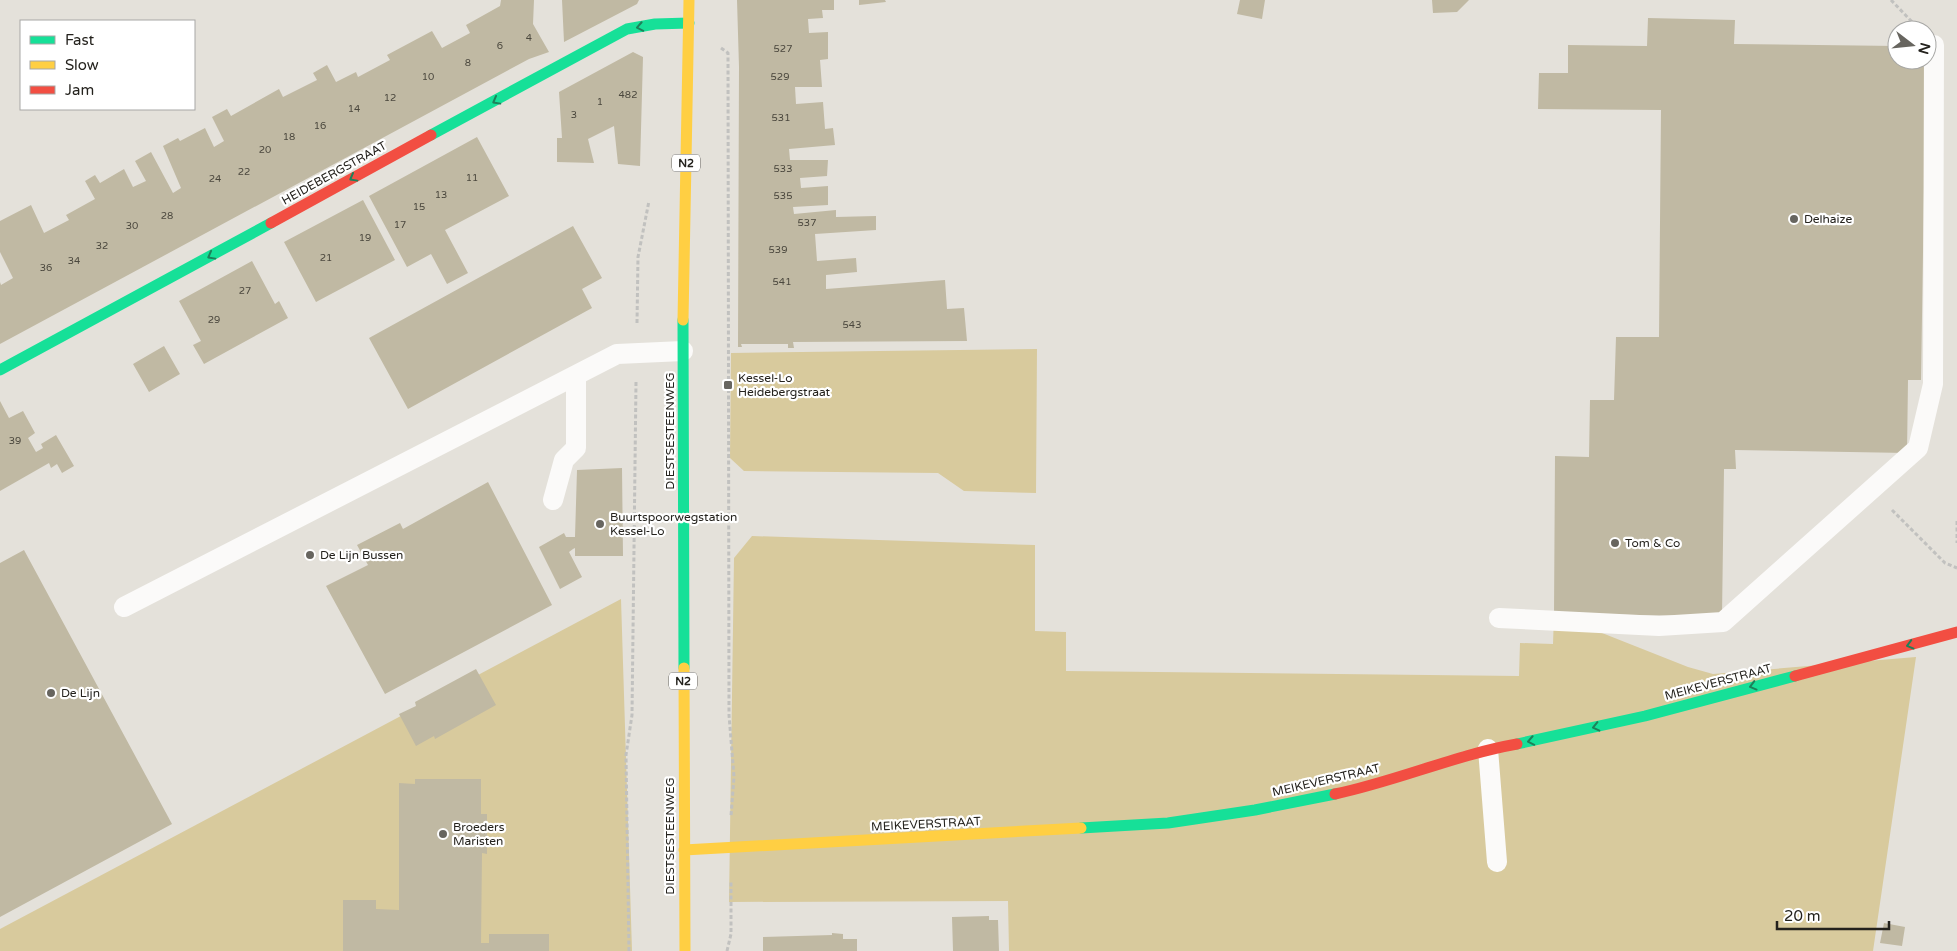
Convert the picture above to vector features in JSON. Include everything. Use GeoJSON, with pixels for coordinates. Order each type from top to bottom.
{"type":"FeatureCollection","features":[{"type":"Feature","properties":{"kind":"street","name":"DIESTSESTEENWEG"},"geometry":{"type":"LineString","coordinates":[[685,951],[683,351],[689,0]]}},
{"type":"Feature","properties":{"kind":"street","name":"HEIDEBERGSTRAAT"},"geometry":{"type":"LineString","coordinates":[[0,370],[627,29],[655,24],[689,24]]}},
{"type":"Feature","properties":{"kind":"street","name":"MEIKEVERSTRAAT"},"geometry":{"type":"LineString","coordinates":[[684,850],[893,840],[1168,823],[1255,810],[1358,789],[1488,749],[1574,733],[1645,716],[1957,632]]}},
{"type":"Feature","properties":{"kind":"lane"},"geometry":{"type":"LineString","coordinates":[[1499,618],[1659,626],[1723,622],[1918,448],[1933,384],[1934,70]]}},
{"type":"Feature","properties":{"kind":"lane"},"geometry":{"type":"LineString","coordinates":[[124,608],[617,354],[683,351]]}},
{"type":"Feature","properties":{"kind":"lane"},"geometry":{"type":"LineString","coordinates":[[553,500],[564,460],[576,448],[576,375]]}},
{"type":"Feature","properties":{"kind":"lane"},"geometry":{"type":"LineString","coordinates":[[1488,749],[1497,862]]}},
{"type":"Feature","properties":{"kind":"path"},"geometry":{"type":"LineString","coordinates":[[1891,0],[1910,20]]}},
{"type":"Feature","properties":{"kind":"path"},"geometry":{"type":"LineString","coordinates":[[689,24],[728,53],[729,705],[734,777],[731,803]]}},
{"type":"Feature","properties":{"kind":"path"},"geometry":{"type":"LineString","coordinates":[[629,951],[626,755],[632,715],[638,257],[650,197]]}},
{"type":"Feature","properties":{"kind":"path"},"geometry":{"type":"LineString","coordinates":[[1872,490],[1944,563],[1957,568]]}},
{"type":"Feature","properties":{"kind":"path"},"geometry":{"type":"LineString","coordinates":[[1957,521],[1957,542]]}},
{"type":"Feature","properties":{"kind":"path"},"geometry":{"type":"LineString","coordinates":[[727,951],[731,934],[732,896]]}},
{"type":"Feature","properties":{"kind":"shaded area"},"geometry":{"type":"Polygon","coordinates":[[[1037,349],[1036,493],[964,491],[938,473],[744,471],[730,458],[731,353],[1037,349]]]}},
{"type":"Feature","properties":{"kind":"shaded area"},"geometry":{"type":"Polygon","coordinates":[[[752,536],[1035,545],[1035,631],[1066,632],[1066,671],[1519,676],[1520,643],[1553,644],[1554,614],[1688,667],[1713,674],[1916,657],[1873,951],[1009,951],[1008,901],[729,902],[734,558],[752,536]]]}},
{"type":"Feature","properties":{"kind":"shaded area"},"geometry":{"type":"Polygon","coordinates":[[[621,599],[632,951],[0,951],[0,929],[621,599]]]}},
{"type":"Feature","properties":{"kind":"building"},"geometry":{"type":"Polygon","coordinates":[[[501,0],[534,0],[533,24],[549,52],[529,59],[0,344],[0,282],[1,285],[13,278],[0,252],[0,221],[31,205],[44,233],[69,220],[66,215],[95,199],[85,181],[95,175],[100,183],[124,169],[133,187],[146,181],[135,161],[151,152],[173,193],[181,188],[163,146],[178,138],[180,141],[205,128],[214,147],[224,141],[212,117],[227,109],[231,116],[279,89],[283,97],[317,80],[313,73],[327,65],[336,82],[356,72],[358,77],[390,60],[387,55],[432,31],[442,48],[470,33],[466,25],[500,6],[501,0]]]}},
{"type":"Feature","properties":{"kind":"building"},"geometry":{"type":"Polygon","coordinates":[[[562,0],[639,0],[637,4],[564,42],[562,0]]]}},
{"type":"Feature","properties":{"kind":"building"},"geometry":{"type":"Polygon","coordinates":[[[737,0],[834,0],[834,10],[822,10],[823,18],[808,19],[809,33],[828,32],[828,59],[820,60],[822,87],[795,87],[796,104],[823,102],[825,129],[833,128],[835,145],[789,149],[790,160],[828,160],[827,176],[800,178],[801,188],[828,186],[828,205],[793,207],[794,214],[836,210],[836,217],[876,216],[876,230],[815,234],[817,261],[856,258],[857,272],[826,275],[826,289],[945,280],[947,309],[964,308],[967,341],[793,342],[794,348],[788,348],[788,344],[741,344],[742,347],[738,347],[739,67],[737,0]]]}},
{"type":"Feature","properties":{"kind":"building"},"geometry":{"type":"Polygon","coordinates":[[[859,0],[885,0],[886,2],[859,5],[859,0]]]}},
{"type":"Feature","properties":{"kind":"building"},"geometry":{"type":"Polygon","coordinates":[[[1240,0],[1265,0],[1262,19],[1237,14],[1240,0]]]}},
{"type":"Feature","properties":{"kind":"building"},"geometry":{"type":"Polygon","coordinates":[[[1432,0],[1469,0],[1457,12],[1433,13],[1432,0]]]}},
{"type":"Feature","properties":{"kind":"building"},"geometry":{"type":"Polygon","coordinates":[[[1648,18],[1735,20],[1734,44],[1887,46],[1887,70],[1926,70],[1921,380],[1908,380],[1907,453],[1735,450],[1736,469],[1724,469],[1722,616],[1554,614],[1555,456],[1589,457],[1590,400],[1614,400],[1616,337],[1659,337],[1661,110],[1538,109],[1539,73],[1568,73],[1568,45],[1647,46],[1648,18]]]}},
{"type":"Feature","properties":{"kind":"building"},"geometry":{"type":"Polygon","coordinates":[[[633,52],[643,57],[640,166],[618,164],[614,126],[588,139],[594,163],[557,162],[557,138],[562,138],[559,92],[633,52]]]}},
{"type":"Feature","properties":{"kind":"building"},"geometry":{"type":"Polygon","coordinates":[[[477,137],[509,196],[445,230],[468,273],[447,284],[431,254],[407,267],[369,196],[477,137]]]}},
{"type":"Feature","properties":{"kind":"building"},"geometry":{"type":"Polygon","coordinates":[[[363,200],[395,260],[316,302],[284,242],[363,200]]]}},
{"type":"Feature","properties":{"kind":"building"},"geometry":{"type":"Polygon","coordinates":[[[573,226],[602,278],[582,289],[592,308],[408,409],[369,338],[573,226]]]}},
{"type":"Feature","properties":{"kind":"building"},"geometry":{"type":"Polygon","coordinates":[[[252,261],[275,304],[279,301],[288,318],[204,364],[193,345],[201,341],[179,301],[252,261]]]}},
{"type":"Feature","properties":{"kind":"building"},"geometry":{"type":"Polygon","coordinates":[[[164,346],[180,374],[149,392],[133,364],[164,346]]]}},
{"type":"Feature","properties":{"kind":"building"},"geometry":{"type":"Polygon","coordinates":[[[0,401],[9,418],[23,411],[35,433],[28,438],[36,452],[43,448],[41,444],[56,435],[74,466],[62,473],[57,464],[51,468],[49,463],[0,491],[0,401]]]}},
{"type":"Feature","properties":{"kind":"building","name":"Buurtspoorwegstation Kessel-Lo"},"geometry":{"type":"Polygon","coordinates":[[[622,468],[623,556],[575,556],[575,548],[573,549],[569,552],[582,577],[560,589],[539,547],[564,533],[566,537],[575,537],[577,470],[622,468]]]}},
{"type":"Feature","properties":{"kind":"building"},"geometry":{"type":"Polygon","coordinates":[[[488,482],[552,605],[385,694],[326,586],[368,565],[357,545],[400,523],[403,529],[488,482]]]}},
{"type":"Feature","properties":{"kind":"building","name":"De Lijn"},"geometry":{"type":"Polygon","coordinates":[[[24,550],[172,824],[0,917],[0,563],[24,550]]]}},
{"type":"Feature","properties":{"kind":"building"},"geometry":{"type":"Polygon","coordinates":[[[476,669],[496,705],[435,739],[434,736],[416,746],[399,714],[416,706],[415,702],[476,669]]]}},
{"type":"Feature","properties":{"kind":"building","name":"Broeders Maristen"},"geometry":{"type":"Polygon","coordinates":[[[415,779],[481,779],[481,814],[487,814],[487,854],[482,853],[481,943],[489,943],[489,934],[549,934],[549,951],[343,951],[343,900],[376,900],[376,909],[399,910],[399,783],[415,784],[415,779]]]}},
{"type":"Feature","properties":{"kind":"building"},"geometry":{"type":"Polygon","coordinates":[[[989,916],[989,920],[998,920],[999,951],[953,951],[952,917],[989,916]]]}},
{"type":"Feature","properties":{"kind":"building"},"geometry":{"type":"Polygon","coordinates":[[[1884,923],[1905,927],[1902,946],[1880,943],[1884,923]]]}},
{"type":"Feature","properties":{"kind":"building"},"geometry":{"type":"Polygon","coordinates":[[[832,933],[843,934],[843,939],[857,939],[857,951],[763,951],[763,937],[832,935],[832,933]]]}},
{"type":"Feature","properties":{"kind":"traffic: fast"},"geometry":{"type":"LineString","coordinates":[[431,135],[627,29],[655,24],[689,23]]}},
{"type":"Feature","properties":{"kind":"traffic: fast"},"geometry":{"type":"LineString","coordinates":[[0,370],[271,223]]}},
{"type":"Feature","properties":{"kind":"traffic: fast"},"geometry":{"type":"LineString","coordinates":[[683,320],[684,668]]}},
{"type":"Feature","properties":{"kind":"traffic: fast"},"geometry":{"type":"LineString","coordinates":[[1517,744],[1645,716],[1795,676]]}},
{"type":"Feature","properties":{"kind":"traffic: fast"},"geometry":{"type":"LineString","coordinates":[[1081,828],[1168,823],[1255,810],[1335,794]]}},
{"type":"Feature","properties":{"kind":"traffic: slow"},"geometry":{"type":"LineString","coordinates":[[683,320],[689,0]]}},
{"type":"Feature","properties":{"kind":"traffic: slow"},"geometry":{"type":"LineString","coordinates":[[684,668],[685,951]]}},
{"type":"Feature","properties":{"kind":"traffic: slow"},"geometry":{"type":"LineString","coordinates":[[684,850],[1081,828]]}},
{"type":"Feature","properties":{"kind":"traffic: jam"},"geometry":{"type":"LineString","coordinates":[[271,223],[431,135]]}},
{"type":"Feature","properties":{"kind":"traffic: jam"},"geometry":{"type":"LineString","coordinates":[[1795,676],[1957,632]]}},
{"type":"Feature","properties":{"kind":"traffic: jam"},"geometry":{"type":"LineString","coordinates":[[1335,794],[1358,789],[1471,755],[1517,744]]}},
{"type":"Feature","properties":{"kind":"place","name":"Delhaize"},"geometry":{"type":"Point","coordinates":[1794,219]}},
{"type":"Feature","properties":{"kind":"place","name":"Kessel-Lo Heidebergstraat"},"geometry":{"type":"Point","coordinates":[728,385]}},
{"type":"Feature","properties":{"kind":"place","name":"Buurtspoorwegstation Kessel-Lo"},"geometry":{"type":"Point","coordinates":[600,524]}},
{"type":"Feature","properties":{"kind":"place","name":"Tom & Co"},"geometry":{"type":"Point","coordinates":[1615,543]}},
{"type":"Feature","properties":{"kind":"place","name":"De Lijn Bussen"},"geometry":{"type":"Point","coordinates":[310,555]}},
{"type":"Feature","properties":{"kind":"place","name":"De Lijn"},"geometry":{"type":"Point","coordinates":[51,693]}},
{"type":"Feature","properties":{"kind":"place","name":"Broeders Maristen"},"geometry":{"type":"Point","coordinates":[443,834]}}]}
